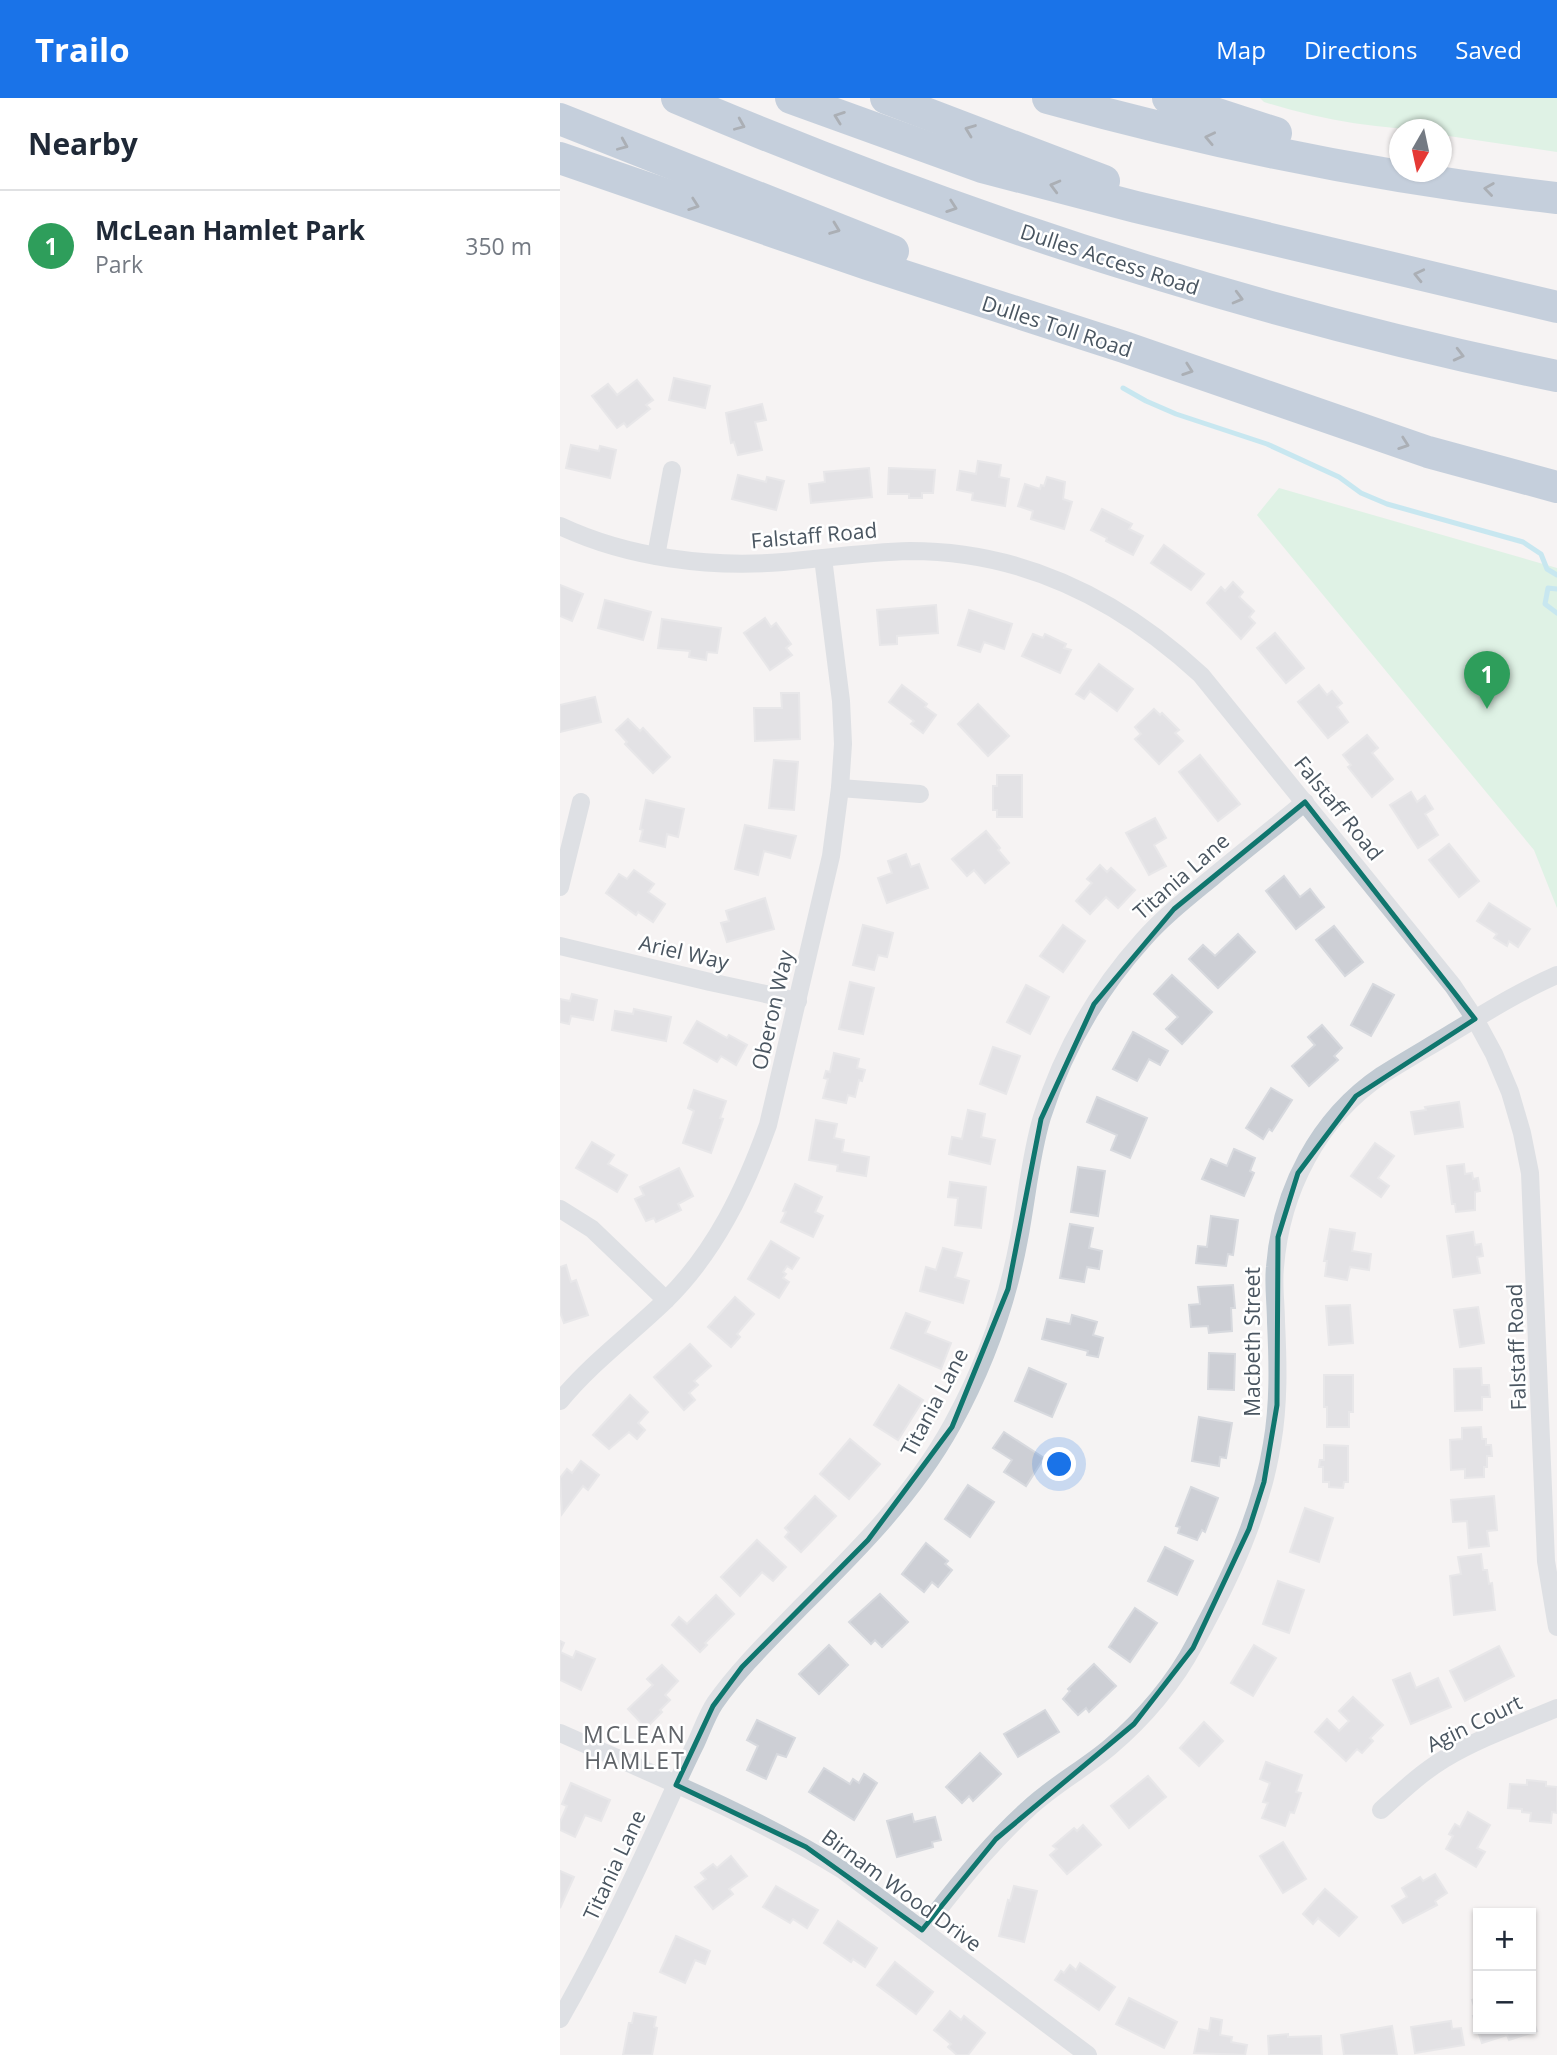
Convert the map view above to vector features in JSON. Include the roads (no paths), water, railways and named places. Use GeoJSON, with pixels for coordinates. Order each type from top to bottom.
{"type":"FeatureCollection","features":[{"type":"Feature","properties":{"kind":"highway","name":"Dulles Access Road"},"geometry":{"type":"LineString","coordinates":[[677,98],[913,194],[1175,281],[1456,355],[1557,376]]}},
{"type":"Feature","properties":{"kind":"highway"},"geometry":{"type":"LineString","coordinates":[[791,98],[982,167],[1136,207],[1557,307]]}},
{"type":"Feature","properties":{"kind":"highway"},"geometry":{"type":"LineString","coordinates":[[886,98],[1093,177],[1264,236]]}},
{"type":"Feature","properties":{"kind":"highway"},"geometry":{"type":"LineString","coordinates":[[1048,98],[1195,134],[1389,173]]}},
{"type":"Feature","properties":{"kind":"highway"},"geometry":{"type":"LineString","coordinates":[[1168,98],[1389,169]]}},
{"type":"Feature","properties":{"kind":"highway"},"geometry":{"type":"LineString","coordinates":[[560,119],[932,266],[1124,348]]}},
{"type":"Feature","properties":{"kind":"highway","name":"Dulles Toll Road"},"geometry":{"type":"LineString","coordinates":[[560,158],[1428,452],[1557,488]]}},
{"type":"Feature","properties":{"kind":"highway"},"geometry":{"type":"LineString","coordinates":[[1442,182],[1557,198]]}},
{"type":"Feature","properties":{"kind":"street"},"geometry":{"type":"LineString","coordinates":[[656,556],[672,470]]}},
{"type":"Feature","properties":{"kind":"street","name":"Falstaff Road"},"geometry":{"type":"LineString","coordinates":[[560,526],[606,543],[656,556],[695,562],[740,564],[913,551],[956,554],[997,562],[1035,572],[1096,597],[1170,646],[1201,676],[1425,950],[1475,1019],[1510,1092],[1530,1173],[1546,1561],[1557,1627]]}},
{"type":"Feature","properties":{"kind":"street","name":"Oberon Way"},"geometry":{"type":"LineString","coordinates":[[560,1401],[601,1359],[666,1300],[691,1272],[716,1237],[737,1200],[768,1125],[831,856],[840,788],[841,701],[823,558]]}},
{"type":"Feature","properties":{"kind":"street"},"geometry":{"type":"LineString","coordinates":[[840,788],[920,794]]}},
{"type":"Feature","properties":{"kind":"street"},"geometry":{"type":"LineString","coordinates":[[560,887],[581,802]]}},
{"type":"Feature","properties":{"kind":"street","name":"Titania Lane"},"geometry":{"type":"LineString","coordinates":[[560,2019],[604,1940],[713,1706],[742,1667],[868,1540],[898,1505],[951,1427],[988,1350],[1008,1289],[1020,1239],[1031,1162],[1041,1119],[1073,1040],[1094,1004],[1144,938],[1174,909],[1305,802]]}},
{"type":"Feature","properties":{"kind":"street","name":"Ariel Way"},"geometry":{"type":"LineString","coordinates":[[560,946],[798,1001]]}},
{"type":"Feature","properties":{"kind":"street","name":"Macbeth Street"},"geometry":{"type":"LineString","coordinates":[[922,1930],[996,1839],[1030,1806],[1126,1732],[1148,1709],[1193,1648],[1250,1529],[1264,1482],[1277,1405],[1274,1271],[1277,1248],[1286,1205],[1298,1173],[1314,1145],[1333,1119],[1380,1076],[1475,1019],[1557,975]]}},
{"type":"Feature","properties":{"kind":"street"},"geometry":{"type":"LineString","coordinates":[[560,1209],[592,1229],[666,1300]]}},
{"type":"Feature","properties":{"kind":"street","name":"Agin Court"},"geometry":{"type":"LineString","coordinates":[[1381,1810],[1411,1783],[1443,1760],[1470,1745],[1557,1708]]}},
{"type":"Feature","properties":{"kind":"street","name":"Birnam Wood Drive"},"geometry":{"type":"LineString","coordinates":[[560,1732],[806,1847],[844,1871],[1088,2055]]}},
{"type":"Feature","properties":{"kind":"waterway"},"geometry":{"type":"LineString","coordinates":[[1123,388],[1176,414],[1267,444],[1339,477],[1361,493],[1387,504],[1523,542],[1541,554],[1547,569],[1557,575]]}},
{"type":"Feature","properties":{"kind":"waterway"},"geometry":{"type":"LineString","coordinates":[[1557,589],[1548,588],[1545,604],[1557,613]]}},
{"type":"Feature","properties":{"kind":"place","name":"McLean Hamlet Park"},"geometry":{"type":"Point","coordinates":[1487,709]}},
{"type":"Feature","properties":{"kind":"district","name":"MCLEAN HAMLET"},"geometry":{"type":"Point","coordinates":[635,1747]}}]}
